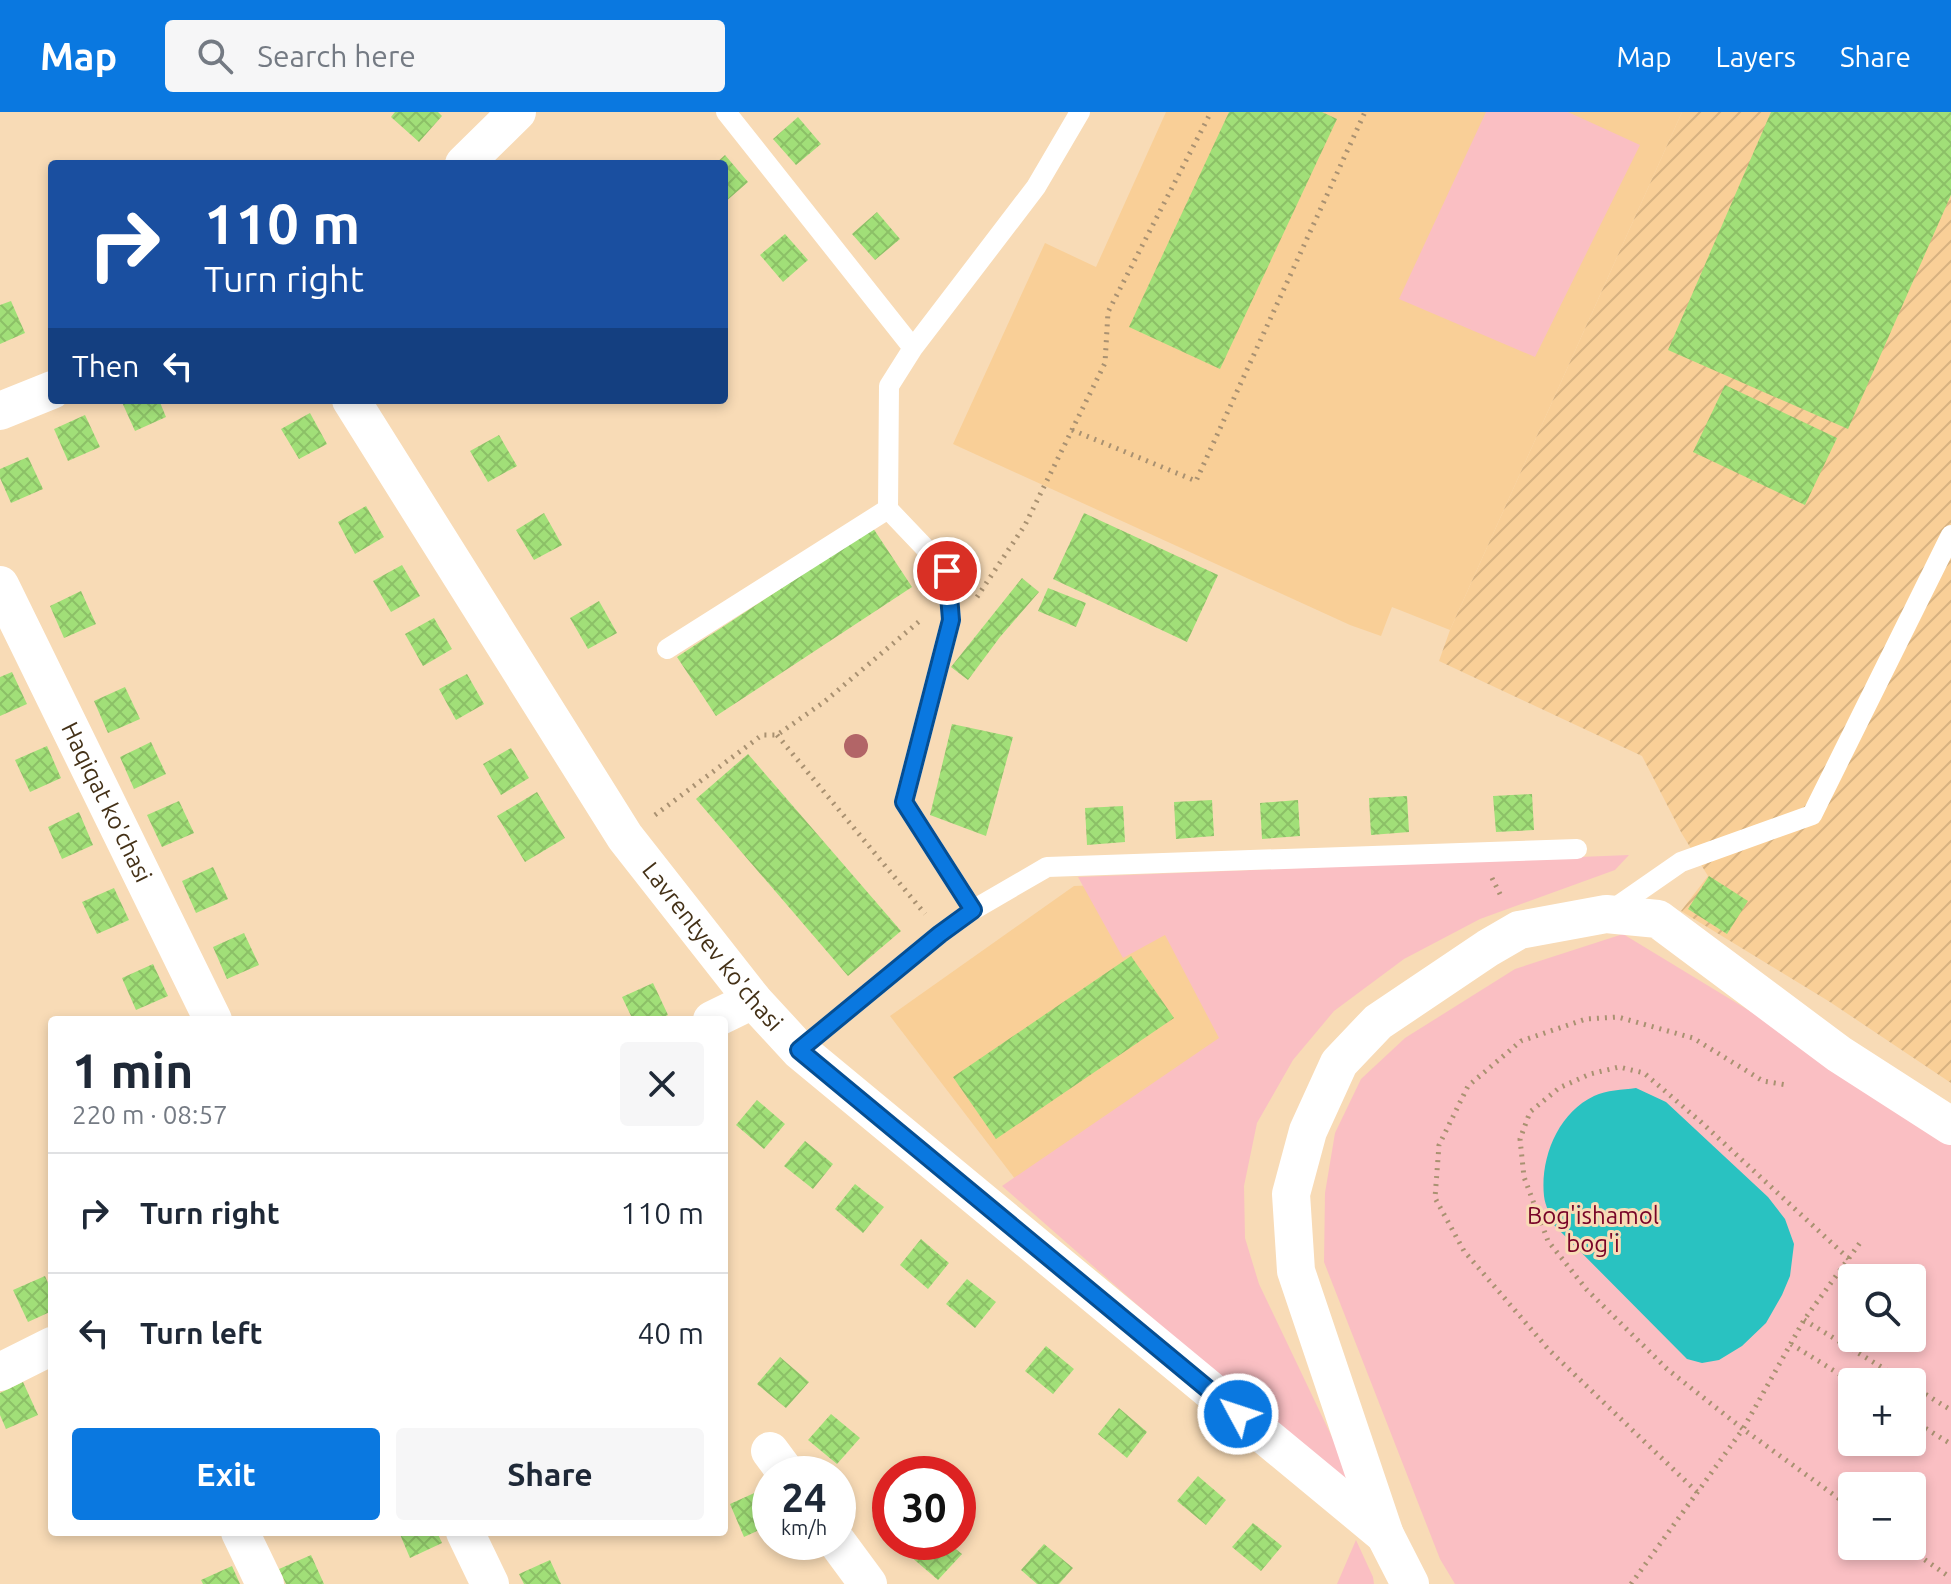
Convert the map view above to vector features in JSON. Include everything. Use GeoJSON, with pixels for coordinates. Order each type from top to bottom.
{"type":"FeatureCollection","features":[{"type":"Feature","properties":{"kind":"street"},"geometry":{"type":"LineString","coordinates":[[468,160],[517,112]]}},
{"type":"Feature","properties":{"kind":"street"},"geometry":{"type":"LineString","coordinates":[[0,411],[48,392]]}},
{"type":"Feature","properties":{"kind":"street","name":"Lavrentyev ko'chasi"},"geometry":{"type":"LineString","coordinates":[[354,404],[625,837],[753,1000],[799,1050],[1385,1535]]}},
{"type":"Feature","properties":{"kind":"street","name":"Haqiqat ko'chasi"},"geometry":{"type":"LineString","coordinates":[[0,585],[211,1016]]}},
{"type":"Feature","properties":{"kind":"street"},"geometry":{"type":"LineString","coordinates":[[1410,1584],[1385,1535],[1296,1271],[1291,1194],[1308,1131],[1339,1063],[1378,1022],[1519,930],[1606,914],[1658,919],[1839,1054],[1951,1126]]}},
{"type":"Feature","properties":{"kind":"street"},"geometry":{"type":"LineString","coordinates":[[720,1016],[753,1000]]}},
{"type":"Feature","properties":{"kind":"street"},"geometry":{"type":"LineString","coordinates":[[0,1372],[48,1348]]}},
{"type":"Feature","properties":{"kind":"street"},"geometry":{"type":"LineString","coordinates":[[242,1536],[265,1584]]}},
{"type":"Feature","properties":{"kind":"street"},"geometry":{"type":"LineString","coordinates":[[467,1536],[490,1584]]}},
{"type":"Feature","properties":{"kind":"street"},"geometry":{"type":"LineString","coordinates":[[850,1560],[868,1584]]}},
{"type":"Feature","properties":{"kind":"lane"},"geometry":{"type":"LineString","coordinates":[[726,112],[913,348]]}},
{"type":"Feature","properties":{"kind":"lane"},"geometry":{"type":"LineString","coordinates":[[973,910],[904,802],[951,620],[947,571],[888,509],[889,386],[913,348],[1036,187],[1080,112]]}},
{"type":"Feature","properties":{"kind":"lane"},"geometry":{"type":"LineString","coordinates":[[667,649],[888,509]]}},
{"type":"Feature","properties":{"kind":"lane"},"geometry":{"type":"LineString","coordinates":[[1606,914],[1681,862],[1812,815],[1951,535]]}},
{"type":"Feature","properties":{"kind":"lane"},"geometry":{"type":"LineString","coordinates":[[799,1050],[940,934],[973,910],[1047,867],[1577,849]]}},
{"type":"Feature","properties":{"kind":"path"},"geometry":{"type":"LineString","coordinates":[[951,620],[976,598],[1025,525],[1105,363],[1108,312],[1211,112]]}},
{"type":"Feature","properties":{"kind":"path"},"geometry":{"type":"LineString","coordinates":[[1072,430],[1196,481],[1365,112]]}},
{"type":"Feature","properties":{"kind":"path"},"geometry":{"type":"LineString","coordinates":[[625,837],[762,735],[777,735],[824,702],[949,596]]}},
{"type":"Feature","properties":{"kind":"path"},"geometry":{"type":"LineString","coordinates":[[777,735],[940,934]]}},
{"type":"Feature","properties":{"kind":"path"},"geometry":{"type":"LineString","coordinates":[[1478,852],[1519,930]]}},
{"type":"Feature","properties":{"kind":"path"},"geometry":{"type":"LineString","coordinates":[[1697,1492],[1549,1350],[1464,1251],[1435,1198],[1439,1145],[1468,1086],[1521,1041],[1586,1019],[1618,1017],[1693,1038],[1763,1081],[1787,1085]]}},
{"type":"Feature","properties":{"kind":"path"},"geometry":{"type":"LineString","coordinates":[[1838,1498],[1667,1369],[1587,1290],[1548,1241],[1524,1177],[1520,1139],[1530,1112],[1559,1088],[1590,1074],[1619,1067],[1644,1073],[1849,1259]]}},
{"type":"Feature","properties":{"kind":"path"},"geometry":{"type":"LineString","coordinates":[[1631,1584],[1743,1429],[1804,1320],[1862,1240]]}},
{"type":"Feature","properties":{"kind":"path"},"geometry":{"type":"LineString","coordinates":[[1804,1320],[1883,1368]]}},
{"type":"Feature","properties":{"kind":"path"},"geometry":{"type":"LineString","coordinates":[[1791,1344],[1838,1373]]}},
{"type":"Feature","properties":{"kind":"path"},"geometry":{"type":"LineString","coordinates":[[1926,1395],[1951,1410]]}},
{"type":"Feature","properties":{"kind":"path"},"geometry":{"type":"LineString","coordinates":[[1926,1429],[1951,1444]]}},
{"type":"Feature","properties":{"kind":"path"},"geometry":{"type":"LineString","coordinates":[[1925,1560],[1951,1578]]}},
{"type":"Feature","properties":{"kind":"shaded area"},"geometry":{"type":"Polygon","coordinates":[[[1166,112],[1682,112],[1450,630],[1392,607],[1381,636],[1350,625],[953,444],[1045,243],[1096,267],[1166,112]]]}},
{"type":"Feature","properties":{"kind":"shaded area"},"geometry":{"type":"Polygon","coordinates":[[[1682,112],[1951,112],[1951,1083],[1830,1002],[1681,911],[1708,876],[1682,834],[1642,756],[1439,661],[1450,630],[1682,112]]]}},
{"type":"Feature","properties":{"kind":"shaded area"},"geometry":{"type":"Polygon","coordinates":[[[1345,875],[1363,961],[1035,1205],[890,1016],[1074,886],[1345,875]]]}},
{"type":"Feature","properties":{"kind":"green space"},"geometry":{"type":"Polygon","coordinates":[[[1486,112],[1568,112],[1640,145],[1535,357],[1399,299],[1486,112]]]}},
{"type":"Feature","properties":{"kind":"green space"},"geometry":{"type":"Polygon","coordinates":[[[1629,855],[1615,870],[1480,919],[1404,959],[1334,1011],[1293,1060],[1257,1123],[1244,1186],[1245,1238],[1259,1284],[1350,1475],[1340,1483],[1002,1186],[1219,1038],[1165,935],[1123,958],[1078,877],[1629,855]]]}},
{"type":"Feature","properties":{"kind":"green space","name":"Bog'ishamol bog'i"},"geometry":{"type":"Polygon","coordinates":[[[1623,934],[1758,1016],[1951,1141],[1951,1584],[1455,1584],[1440,1559],[1324,1262],[1325,1193],[1335,1133],[1361,1079],[1405,1038],[1515,969],[1623,934]]]}},
{"type":"Feature","properties":{"kind":"green space"},"geometry":{"type":"Polygon","coordinates":[[[1356,1540],[1374,1584],[1337,1584],[1356,1540]]]}},
{"type":"Feature","properties":{"kind":"water"},"geometry":{"type":"Polygon","coordinates":[[[1636,1088],[1666,1102],[1768,1197],[1785,1219],[1794,1244],[1790,1276],[1766,1323],[1742,1346],[1719,1360],[1702,1363],[1687,1359],[1554,1225],[1546,1203],[1544,1181],[1549,1152],[1570,1113],[1594,1096],[1636,1088]]]}},
{"type":"Feature","properties":{"kind":"building"},"geometry":{"type":"Polygon","coordinates":[[[395,112],[438,112],[442,116],[419,142],[391,117],[395,112]]]}},
{"type":"Feature","properties":{"kind":"building"},"geometry":{"type":"Polygon","coordinates":[[[1229,112],[1322,112],[1337,119],[1220,369],[1129,327],[1229,112]]]}},
{"type":"Feature","properties":{"kind":"building"},"geometry":{"type":"Polygon","coordinates":[[[1771,112],[1951,112],[1951,195],[1848,429],[1668,350],[1771,112]]]}},
{"type":"Feature","properties":{"kind":"building"},"geometry":{"type":"Polygon","coordinates":[[[798,117],[821,144],[796,165],[773,139],[798,117]]]}},
{"type":"Feature","properties":{"kind":"building"},"geometry":{"type":"Polygon","coordinates":[[[725,155],[748,182],[728,200],[728,160],[719,160],[725,155]]]}},
{"type":"Feature","properties":{"kind":"building"},"geometry":{"type":"Polygon","coordinates":[[[877,212],[900,239],[875,260],[852,234],[877,212]]]}},
{"type":"Feature","properties":{"kind":"building"},"geometry":{"type":"Polygon","coordinates":[[[785,234],[808,260],[783,282],[760,255],[785,234]]]}},
{"type":"Feature","properties":{"kind":"building"},"geometry":{"type":"Polygon","coordinates":[[[11,301],[25,333],[0,344],[0,305],[11,301]]]}},
{"type":"Feature","properties":{"kind":"building"},"geometry":{"type":"Polygon","coordinates":[[[1725,385],[1837,438],[1805,505],[1693,452],[1725,385]]]}},
{"type":"Feature","properties":{"kind":"building"},"geometry":{"type":"Polygon","coordinates":[[[123,404],[161,404],[166,417],[135,431],[123,404]]]}},
{"type":"Feature","properties":{"kind":"building"},"geometry":{"type":"Polygon","coordinates":[[[310,413],[327,444],[299,459],[281,429],[310,413]]]}},
{"type":"Feature","properties":{"kind":"building"},"geometry":{"type":"Polygon","coordinates":[[[85,415],[100,447],[68,461],[54,429],[85,415]]]}},
{"type":"Feature","properties":{"kind":"building"},"geometry":{"type":"Polygon","coordinates":[[[499,435],[517,466],[488,482],[470,451],[499,435]]]}},
{"type":"Feature","properties":{"kind":"building"},"geometry":{"type":"Polygon","coordinates":[[[28,457],[43,489],[11,503],[0,478],[0,469],[28,457]]]}},
{"type":"Feature","properties":{"kind":"building"},"geometry":{"type":"Polygon","coordinates":[[[366,506],[384,537],[355,554],[338,522],[366,506]]]}},
{"type":"Feature","properties":{"kind":"building"},"geometry":{"type":"Polygon","coordinates":[[[544,513],[562,545],[534,560],[516,530],[544,513]]]}},
{"type":"Feature","properties":{"kind":"building"},"geometry":{"type":"Polygon","coordinates":[[[1084,513],[1218,575],[1187,642],[1053,579],[1084,513]]]}},
{"type":"Feature","properties":{"kind":"building"},"geometry":{"type":"Polygon","coordinates":[[[873,528],[912,587],[716,716],[677,657],[873,528]]]}},
{"type":"Feature","properties":{"kind":"building"},"geometry":{"type":"Polygon","coordinates":[[[402,565],[420,596],[391,612],[373,581],[402,565]]]}},
{"type":"Feature","properties":{"kind":"building"},"geometry":{"type":"Polygon","coordinates":[[[1022,578],[1039,592],[968,680],[951,667],[1022,578]]]}},
{"type":"Feature","properties":{"kind":"building"},"geometry":{"type":"Polygon","coordinates":[[[1048,588],[1086,603],[1076,627],[1038,611],[1048,588]]]}},
{"type":"Feature","properties":{"kind":"building"},"geometry":{"type":"Polygon","coordinates":[[[81,591],[96,624],[64,638],[50,606],[81,591]]]}},
{"type":"Feature","properties":{"kind":"building"},"geometry":{"type":"Polygon","coordinates":[[[599,601],[617,633],[588,649],[570,618],[599,601]]]}},
{"type":"Feature","properties":{"kind":"building"},"geometry":{"type":"Polygon","coordinates":[[[434,618],[452,649],[423,666],[405,634],[434,618]]]}},
{"type":"Feature","properties":{"kind":"building"},"geometry":{"type":"Polygon","coordinates":[[[12,672],[27,704],[0,716],[0,677],[12,672]]]}},
{"type":"Feature","properties":{"kind":"building"},"geometry":{"type":"Polygon","coordinates":[[[467,674],[484,704],[456,720],[439,689],[467,674]]]}},
{"type":"Feature","properties":{"kind":"building"},"geometry":{"type":"Polygon","coordinates":[[[125,687],[140,719],[108,733],[94,701],[125,687]]]}},
{"type":"Feature","properties":{"kind":"building"},"geometry":{"type":"Polygon","coordinates":[[[952,724],[1013,737],[986,836],[930,815],[952,724]]]}},
{"type":"Feature","properties":{"kind":"building"},"geometry":{"type":"Polygon","coordinates":[[[151,742],[166,774],[134,789],[120,757],[151,742]]]}},
{"type":"Feature","properties":{"kind":"building"},"geometry":{"type":"Polygon","coordinates":[[[47,746],[61,778],[30,792],[15,760],[47,746]]]}},
{"type":"Feature","properties":{"kind":"building"},"geometry":{"type":"Polygon","coordinates":[[[511,748],[529,778],[501,795],[483,764],[511,748]]]}},
{"type":"Feature","properties":{"kind":"building"},"geometry":{"type":"Polygon","coordinates":[[[748,754],[901,931],[848,976],[696,799],[748,754]]]}},
{"type":"Feature","properties":{"kind":"building"},"geometry":{"type":"Polygon","coordinates":[[[537,792],[565,838],[525,862],[497,816],[537,792]]]}},
{"type":"Feature","properties":{"kind":"building"},"geometry":{"type":"Polygon","coordinates":[[[1532,794],[1534,830],[1496,832],[1493,796],[1532,794]]]}},
{"type":"Feature","properties":{"kind":"building"},"geometry":{"type":"Polygon","coordinates":[[[1407,796],[1409,832],[1371,835],[1369,798],[1407,796]]]}},
{"type":"Feature","properties":{"kind":"building"},"geometry":{"type":"Polygon","coordinates":[[[1212,800],[1214,836],[1176,839],[1174,802],[1212,800]]]}},
{"type":"Feature","properties":{"kind":"building"},"geometry":{"type":"Polygon","coordinates":[[[1298,800],[1300,836],[1262,839],[1260,803],[1298,800]]]}},
{"type":"Feature","properties":{"kind":"building"},"geometry":{"type":"Polygon","coordinates":[[[179,801],[194,833],[162,847],[147,815],[179,801]]]}},
{"type":"Feature","properties":{"kind":"building"},"geometry":{"type":"Polygon","coordinates":[[[1123,806],[1125,842],[1087,845],[1085,808],[1123,806]]]}},
{"type":"Feature","properties":{"kind":"building"},"geometry":{"type":"Polygon","coordinates":[[[79,812],[93,845],[62,859],[48,827],[79,812]]]}},
{"type":"Feature","properties":{"kind":"building"},"geometry":{"type":"Polygon","coordinates":[[[213,867],[228,899],[196,913],[182,881],[213,867]]]}},
{"type":"Feature","properties":{"kind":"building"},"geometry":{"type":"Polygon","coordinates":[[[1709,876],[1748,901],[1727,934],[1688,909],[1709,876]]]}},
{"type":"Feature","properties":{"kind":"building"},"geometry":{"type":"Polygon","coordinates":[[[114,888],[129,920],[97,934],[82,902],[114,888]]]}},
{"type":"Feature","properties":{"kind":"building"},"geometry":{"type":"Polygon","coordinates":[[[244,933],[259,965],[227,979],[213,947],[244,933]]]}},
{"type":"Feature","properties":{"kind":"building"},"geometry":{"type":"Polygon","coordinates":[[[1131,956],[1174,1018],[996,1139],[953,1077],[1131,956]]]}},
{"type":"Feature","properties":{"kind":"building"},"geometry":{"type":"Polygon","coordinates":[[[153,964],[168,996],[136,1010],[122,978],[153,964]]]}},
{"type":"Feature","properties":{"kind":"building"},"geometry":{"type":"Polygon","coordinates":[[[653,983],[668,1015],[631,1016],[622,997],[653,983]]]}},
{"type":"Feature","properties":{"kind":"building"},"geometry":{"type":"Polygon","coordinates":[[[757,1100],[785,1124],[764,1149],[736,1125],[757,1100]]]}},
{"type":"Feature","properties":{"kind":"building"},"geometry":{"type":"Polygon","coordinates":[[[805,1141],[833,1164],[813,1189],[784,1166],[805,1141]]]}},
{"type":"Feature","properties":{"kind":"building"},"geometry":{"type":"Polygon","coordinates":[[[855,1184],[884,1207],[863,1233],[835,1209],[855,1184]]]}},
{"type":"Feature","properties":{"kind":"building"},"geometry":{"type":"Polygon","coordinates":[[[921,1239],[949,1263],[928,1289],[900,1265],[921,1239]]]}},
{"type":"Feature","properties":{"kind":"building"},"geometry":{"type":"Polygon","coordinates":[[[45,1276],[48,1283],[48,1313],[28,1322],[13,1290],[45,1276]]]}},
{"type":"Feature","properties":{"kind":"building"},"geometry":{"type":"Polygon","coordinates":[[[967,1279],[996,1302],[975,1328],[946,1304],[967,1279]]]}},
{"type":"Feature","properties":{"kind":"building"},"geometry":{"type":"Polygon","coordinates":[[[1046,1346],[1074,1369],[1053,1394],[1025,1371],[1046,1346]]]}},
{"type":"Feature","properties":{"kind":"building"},"geometry":{"type":"Polygon","coordinates":[[[780,1357],[809,1382],[786,1408],[757,1384],[780,1357]]]}},
{"type":"Feature","properties":{"kind":"building"},"geometry":{"type":"Polygon","coordinates":[[[23,1382],[38,1415],[6,1429],[0,1415],[0,1393],[23,1382]]]}},
{"type":"Feature","properties":{"kind":"building"},"geometry":{"type":"Polygon","coordinates":[[[1119,1408],[1147,1432],[1127,1458],[1098,1434],[1119,1408]]]}},
{"type":"Feature","properties":{"kind":"building"},"geometry":{"type":"Polygon","coordinates":[[[831,1414],[860,1438],[844,1456],[827,1456],[808,1440],[831,1414]]]}},
{"type":"Feature","properties":{"kind":"building"},"geometry":{"type":"Polygon","coordinates":[[[1198,1476],[1226,1500],[1206,1525],[1177,1501],[1198,1476]]]}},
{"type":"Feature","properties":{"kind":"building"},"geometry":{"type":"Polygon","coordinates":[[[752,1494],[752,1533],[744,1537],[730,1504],[752,1494]]]}},
{"type":"Feature","properties":{"kind":"building"},"geometry":{"type":"Polygon","coordinates":[[[1253,1523],[1282,1546],[1261,1571],[1232,1547],[1253,1523]]]}},
{"type":"Feature","properties":{"kind":"building"},"geometry":{"type":"Polygon","coordinates":[[[401,1536],[439,1536],[442,1543],[410,1558],[401,1536]]]}},
{"type":"Feature","properties":{"kind":"building"},"geometry":{"type":"Polygon","coordinates":[[[1044,1544],[1073,1568],[1059,1584],[1037,1584],[1021,1570],[1044,1544]]]}},
{"type":"Feature","properties":{"kind":"building"},"geometry":{"type":"Polygon","coordinates":[[[311,1555],[324,1584],[286,1584],[279,1569],[311,1555]]]}},
{"type":"Feature","properties":{"kind":"building"},"geometry":{"type":"Polygon","coordinates":[[[550,1560],[561,1584],[524,1584],[519,1574],[550,1560]]]}},
{"type":"Feature","properties":{"kind":"building"},"geometry":{"type":"Polygon","coordinates":[[[915,1560],[956,1560],[938,1580],[915,1560]]]}},
{"type":"Feature","properties":{"kind":"building"},"geometry":{"type":"Polygon","coordinates":[[[232,1566],[240,1584],[203,1584],[201,1580],[232,1566]]]}},
{"type":"Feature","properties":{"kind":"route"},"geometry":{"type":"LineString","coordinates":[[947,571],[951,620],[904,802],[973,910],[799,1050],[1238,1414]]}}]}
